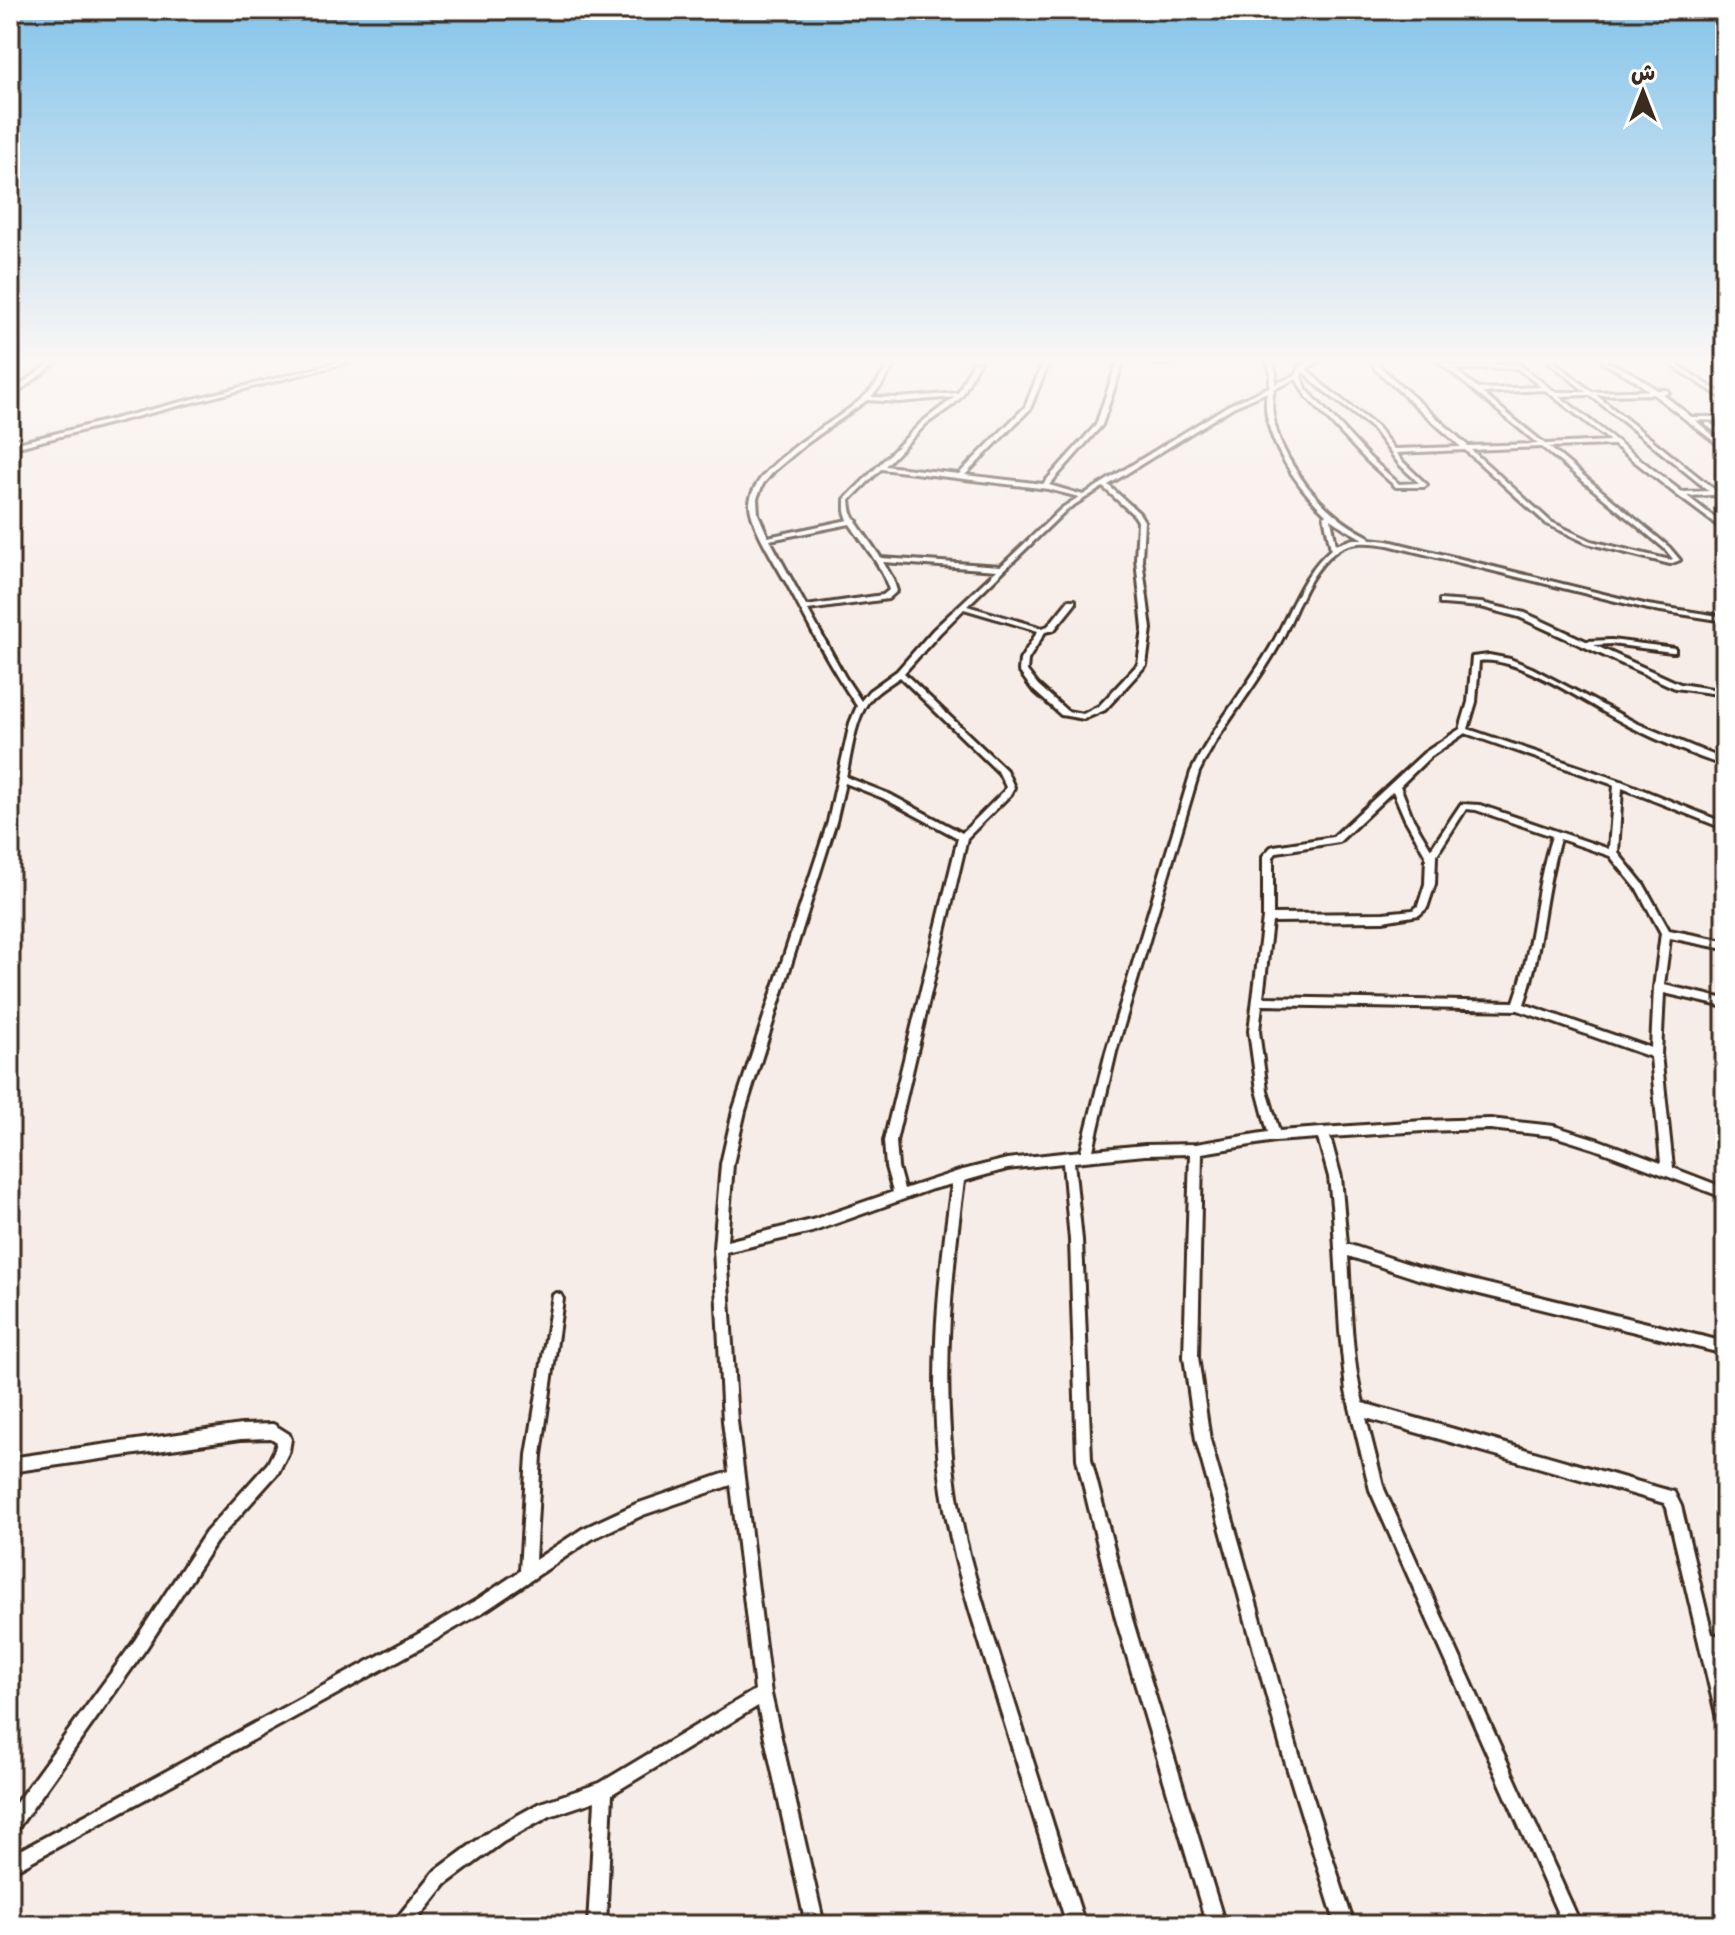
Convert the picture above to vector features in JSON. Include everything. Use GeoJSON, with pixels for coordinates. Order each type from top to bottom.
{"type":"FeatureCollection","features":[{"type":"Feature","properties":{"kind":"street"},"geometry":{"type":"LineString","coordinates":[[795,452],[760,486],[754,507],[766,539],[841,677],[861,706]]}},
{"type":"Feature","properties":{"kind":"street"},"geometry":{"type":"LineString","coordinates":[[805,608],[889,595],[893,587],[847,508],[847,500],[895,452]]}},
{"type":"Feature","properties":{"kind":"street"},"geometry":{"type":"LineString","coordinates":[[960,476],[984,452]]}},
{"type":"Feature","properties":{"kind":"street"},"geometry":{"type":"LineString","coordinates":[[1044,487],[1075,452]]}},
{"type":"Feature","properties":{"kind":"street"},"geometry":{"type":"LineString","coordinates":[[815,1925],[763,1694],[724,1345],[720,1248],[727,1164],[739,1111],[832,822],[846,749],[861,706],[872,693],[900,673],[1050,519],[1081,496],[1155,452]]}},
{"type":"Feature","properties":{"kind":"street"},"geometry":{"type":"LineString","coordinates":[[1286,452],[1297,475],[1327,514],[1334,535],[1334,549]]}},
{"type":"Feature","properties":{"kind":"street"},"geometry":{"type":"LineString","coordinates":[[1362,452],[1376,469],[1401,487],[1424,485],[1393,452]]}},
{"type":"Feature","properties":{"kind":"street"},"geometry":{"type":"LineString","coordinates":[[1467,452],[1539,517],[1565,532],[1637,555],[1670,562],[1677,560],[1667,548],[1552,452]]}},
{"type":"Feature","properties":{"kind":"street"},"geometry":{"type":"LineString","coordinates":[[1626,452],[1725,529]]}},
{"type":"Feature","properties":{"kind":"street"},"geometry":{"type":"LineString","coordinates":[[1663,452],[1725,501]]}},
{"type":"Feature","properties":{"kind":"street"},"geometry":{"type":"LineString","coordinates":[[880,467],[1044,487],[1081,496]]}},
{"type":"Feature","properties":{"kind":"street"},"geometry":{"type":"LineString","coordinates":[[1042,630],[1024,660],[1023,671],[1035,687],[1070,715],[1084,717],[1098,712],[1142,665],[1147,639],[1139,559],[1141,521],[1103,484]]}},
{"type":"Feature","properties":{"kind":"street"},"geometry":{"type":"LineString","coordinates":[[1678,494],[1725,492]]}},
{"type":"Feature","properties":{"kind":"street"},"geometry":{"type":"LineString","coordinates":[[1327,514],[1373,541]]}},
{"type":"Feature","properties":{"kind":"street"},"geometry":{"type":"LineString","coordinates":[[766,539],[854,521]]}},
{"type":"Feature","properties":{"kind":"street"},"geometry":{"type":"LineString","coordinates":[[1086,1156],[1111,1052],[1195,772],[1204,752],[1275,648],[1314,570],[1334,549],[1351,542],[1373,541],[1648,607],[1725,619]]}},
{"type":"Feature","properties":{"kind":"street"},"geometry":{"type":"LineString","coordinates":[[879,560],[1001,568]]}},
{"type":"Feature","properties":{"kind":"street"},"geometry":{"type":"LineString","coordinates":[[963,607],[1042,630],[1051,628],[1072,602]]}},
{"type":"Feature","properties":{"kind":"street"},"geometry":{"type":"LineString","coordinates":[[1443,602],[1481,605],[1522,615],[1678,686],[1725,693]]}},
{"type":"Feature","properties":{"kind":"street"},"geometry":{"type":"LineString","coordinates":[[1587,643],[1611,642],[1672,650]]}},
{"type":"Feature","properties":{"kind":"street"},"geometry":{"type":"LineString","coordinates":[[1275,1136],[1262,1090],[1254,1031],[1268,918],[1268,856],[1274,849],[1336,840],[1427,755],[1464,730],[1472,702],[1475,659],[1492,657],[1537,673],[1632,725],[1725,763]]}},
{"type":"Feature","properties":{"kind":"street"},"geometry":{"type":"LineString","coordinates":[[900,673],[1009,780],[1008,792],[963,837],[890,1141],[892,1167],[900,1196]]}},
{"type":"Feature","properties":{"kind":"street"},"geometry":{"type":"LineString","coordinates":[[1464,730],[1618,783],[1725,826]]}},
{"type":"Feature","properties":{"kind":"street"},"geometry":{"type":"LineString","coordinates":[[842,779],[886,796],[963,837]]}},
{"type":"Feature","properties":{"kind":"street"},"geometry":{"type":"LineString","coordinates":[[1613,854],[1618,783]]}},
{"type":"Feature","properties":{"kind":"street"},"geometry":{"type":"LineString","coordinates":[[1395,785],[1409,819],[1431,856]]}},
{"type":"Feature","properties":{"kind":"street"},"geometry":{"type":"LineString","coordinates":[[1268,918],[1383,917],[1416,913],[1422,908],[1430,884],[1431,856],[1464,806],[1477,807],[1613,854],[1641,887],[1666,933],[1659,988],[1656,1054],[1667,1170]]}},
{"type":"Feature","properties":{"kind":"street"},"geometry":{"type":"LineString","coordinates":[[1518,1006],[1535,952],[1548,866],[1557,835]]}},
{"type":"Feature","properties":{"kind":"street"},"geometry":{"type":"LineString","coordinates":[[1666,933],[1725,945]]}},
{"type":"Feature","properties":{"kind":"street"},"geometry":{"type":"LineString","coordinates":[[1659,988],[1725,1003]]}},
{"type":"Feature","properties":{"kind":"street"},"geometry":{"type":"LineString","coordinates":[[1259,1001],[1518,1006],[1656,1054]]}},
{"type":"Feature","properties":{"kind":"street"},"geometry":{"type":"LineString","coordinates":[[720,1248],[798,1230],[959,1176],[1007,1164],[1196,1149],[1275,1136],[1423,1126],[1521,1126],[1596,1144],[1725,1193]]}},
{"type":"Feature","properties":{"kind":"street"},"geometry":{"type":"LineString","coordinates":[[1323,1134],[1335,1177],[1346,1331],[1356,1408],[1386,1514],[1572,1925]]}},
{"type":"Feature","properties":{"kind":"street"},"geometry":{"type":"LineString","coordinates":[[1196,1149],[1191,1340],[1201,1430],[1285,1733],[1345,1925]]}},
{"type":"Feature","properties":{"kind":"street"},"geometry":{"type":"LineString","coordinates":[[1068,1157],[1078,1283],[1084,1459],[1124,1619],[1216,1925]]}},
{"type":"Feature","properties":{"kind":"street"},"geometry":{"type":"LineString","coordinates":[[959,1176],[949,1248],[942,1376],[949,1489],[969,1580],[1076,1925]]}},
{"type":"Feature","properties":{"kind":"street"},"geometry":{"type":"LineString","coordinates":[[1341,1248],[1418,1273],[1725,1348]]}},
{"type":"Feature","properties":{"kind":"street"},"geometry":{"type":"LineString","coordinates":[[527,1573],[534,1455],[557,1299]]}},
{"type":"Feature","properties":{"kind":"street"},"geometry":{"type":"LineString","coordinates":[[1356,1408],[1669,1497],[1674,1506],[1725,1718]]}},
{"type":"Feature","properties":{"kind":"street"},"geometry":{"type":"LineString","coordinates":[[10,1465],[241,1432],[273,1431],[284,1439],[273,1468],[211,1537],[114,1682],[10,1825]]}},
{"type":"Feature","properties":{"kind":"street"},"geometry":{"type":"LineString","coordinates":[[10,1865],[418,1642],[612,1521],[737,1476]]}},
{"type":"Feature","properties":{"kind":"street"},"geometry":{"type":"LineString","coordinates":[[1706,1640],[1725,1645]]}},
{"type":"Feature","properties":{"kind":"street"},"geometry":{"type":"LineString","coordinates":[[402,1925],[440,1878],[486,1843],[546,1809],[604,1790],[763,1694]]}},
{"type":"Feature","properties":{"kind":"street"},"geometry":{"type":"LineString","coordinates":[[597,1925],[604,1790]]}}]}
